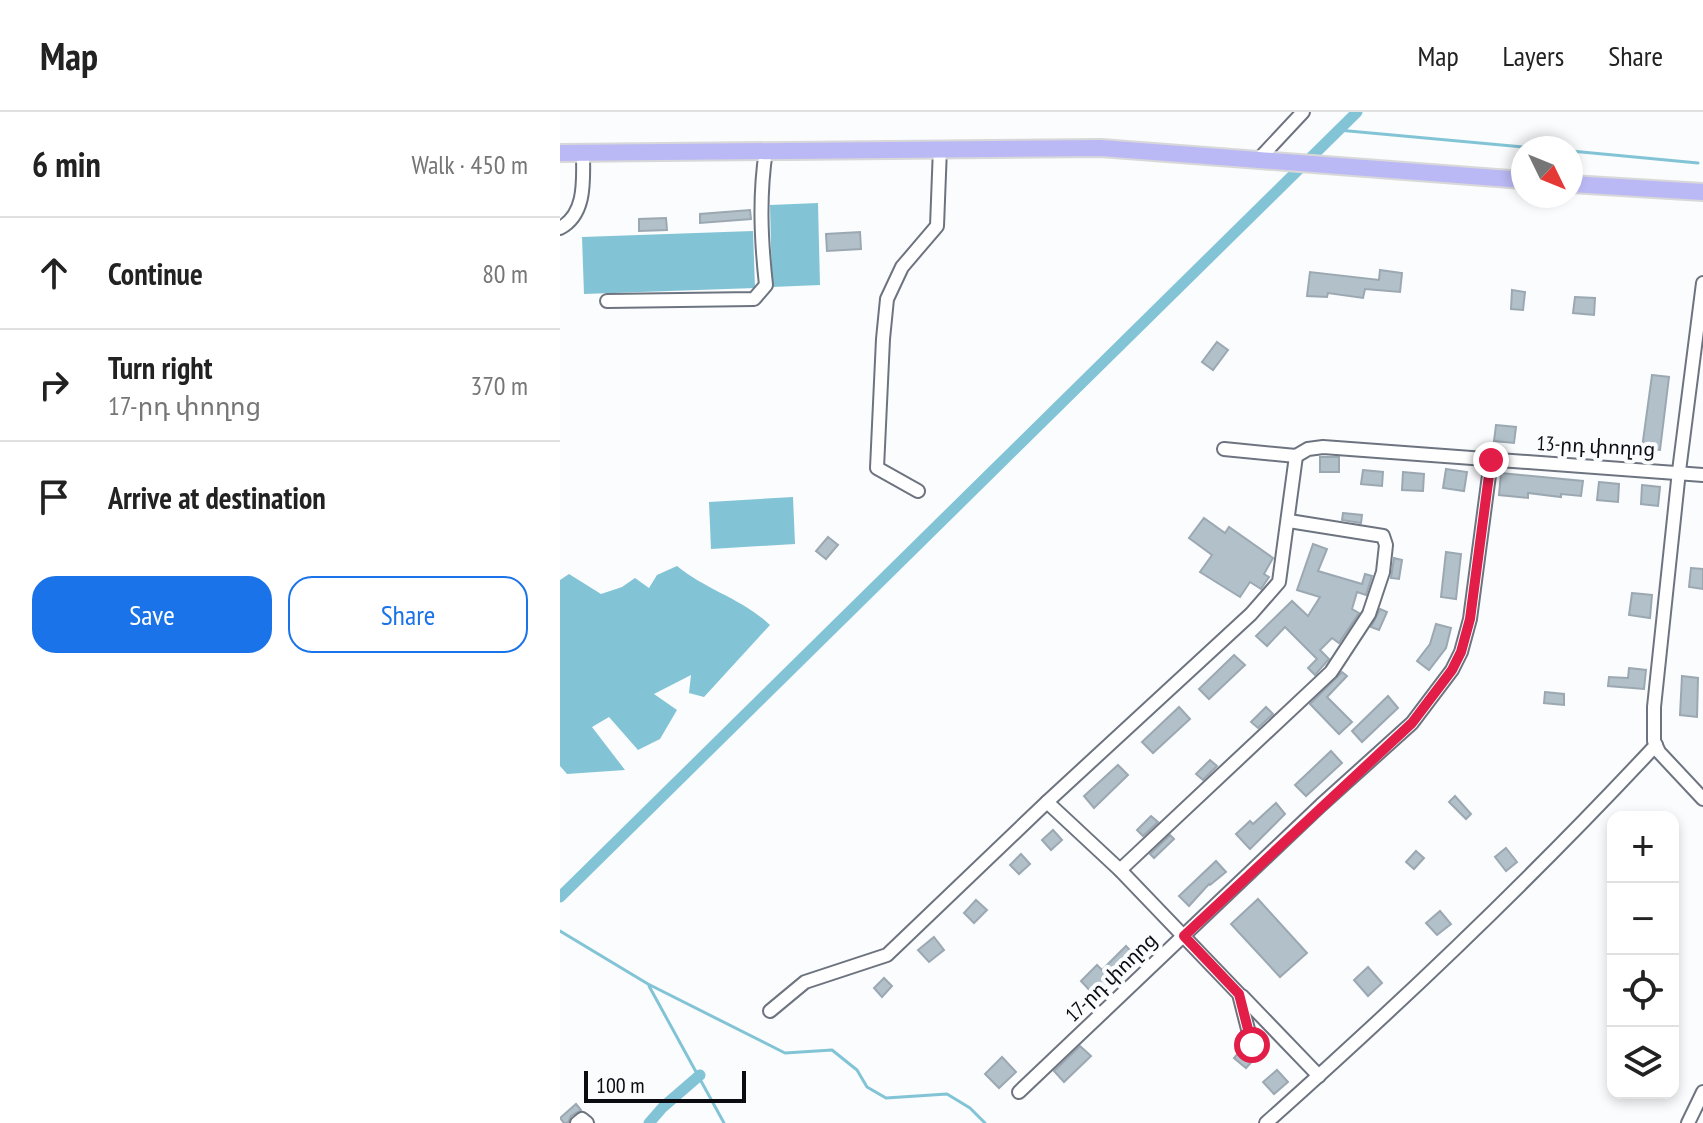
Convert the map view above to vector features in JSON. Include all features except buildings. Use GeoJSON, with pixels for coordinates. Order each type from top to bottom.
{"type":"FeatureCollection","features":[{"type":"Feature","properties":{"kind":"main road"},"geometry":{"type":"LineString","coordinates":[[560,153],[1101,148],[1511,179]]}},
{"type":"Feature","properties":{"kind":"main road"},"geometry":{"type":"LineString","coordinates":[[1583,185],[1703,192]]}},
{"type":"Feature","properties":{"kind":"street"},"geometry":{"type":"LineString","coordinates":[[1268,159],[1303,112]]}},
{"type":"Feature","properties":{"kind":"street"},"geometry":{"type":"LineString","coordinates":[[918,491],[877,468],[883,339],[887,299],[902,267],[937,226],[940,148]]}},
{"type":"Feature","properties":{"kind":"street"},"geometry":{"type":"LineString","coordinates":[[607,301],[754,299],[766,285],[761,186],[766,150]]}},
{"type":"Feature","properties":{"kind":"street"},"geometry":{"type":"LineString","coordinates":[[560,228],[575,215],[581,200],[583,153]]}},
{"type":"Feature","properties":{"kind":"street"},"geometry":{"type":"LineString","coordinates":[[1703,283],[1654,707],[1659,752],[1703,799]]}},
{"type":"Feature","properties":{"kind":"street","name":"13-րդ փողոց"},"geometry":{"type":"LineString","coordinates":[[1224,449],[1296,456],[1308,449],[1323,447],[1703,475]]}},
{"type":"Feature","properties":{"kind":"street"},"geometry":{"type":"LineString","coordinates":[[770,1011],[805,982],[887,955],[1251,614],[1279,582],[1296,456]]}},
{"type":"Feature","properties":{"kind":"street","name":"17-րդ փողոց"},"geometry":{"type":"LineString","coordinates":[[1019,1092],[1412,723],[1452,670],[1461,652],[1470,619],[1491,460]]}},
{"type":"Feature","properties":{"kind":"street"},"geometry":{"type":"LineString","coordinates":[[1120,870],[1331,672],[1369,614],[1383,572],[1386,545],[1383,536],[1289,521]]}},
{"type":"Feature","properties":{"kind":"street"},"geometry":{"type":"LineString","coordinates":[[1266,1123],[1453,949],[1656,745]]}},
{"type":"Feature","properties":{"kind":"street"},"geometry":{"type":"LineString","coordinates":[[1047,802],[1120,870],[1319,1076]]}},
{"type":"Feature","properties":{"kind":"street"},"geometry":{"type":"LineString","coordinates":[[1239,994],[1252,1045]]}},
{"type":"Feature","properties":{"kind":"street"},"geometry":{"type":"LineString","coordinates":[[1688,1123],[1703,1092]]}},
{"type":"Feature","properties":{"kind":"street"},"geometry":{"type":"LineString","coordinates":[[577,1123],[582,1119],[587,1123]]}},
{"type":"Feature","properties":{"kind":"water"},"geometry":{"type":"Polygon","coordinates":[[[818,203],[820,285],[772,287],[770,205],[818,203]]]}},
{"type":"Feature","properties":{"kind":"water"},"geometry":{"type":"Polygon","coordinates":[[[753,231],[755,288],[584,294],[582,237],[753,231]]]}},
{"type":"Feature","properties":{"kind":"water"},"geometry":{"type":"Polygon","coordinates":[[[793,497],[795,544],[711,549],[709,502],[793,497]]]}},
{"type":"Feature","properties":{"kind":"water"},"geometry":{"type":"Polygon","coordinates":[[[677,566],[748,608],[770,625],[704,697],[689,693],[691,675],[654,694],[677,710],[660,739],[638,750],[609,717],[592,727],[625,770],[567,774],[560,766],[560,580],[569,574],[601,594],[622,587],[635,578],[649,588],[657,575],[677,566]]]}},
{"type":"Feature","properties":{"kind":"waterway"},"geometry":{"type":"LineString","coordinates":[[560,897],[1357,112]]}},
{"type":"Feature","properties":{"kind":"waterway"},"geometry":{"type":"LineString","coordinates":[[1338,130],[1511,146]]}},
{"type":"Feature","properties":{"kind":"waterway"},"geometry":{"type":"LineString","coordinates":[[1583,152],[1698,163]]}},
{"type":"Feature","properties":{"kind":"waterway"},"geometry":{"type":"LineString","coordinates":[[560,931],[648,984],[785,1053],[832,1050],[857,1070],[867,1087],[886,1098],[947,1094],[970,1108],[985,1123]]}},
{"type":"Feature","properties":{"kind":"waterway"},"geometry":{"type":"LineString","coordinates":[[649,986],[724,1123]]}},
{"type":"Feature","properties":{"kind":"waterway"},"geometry":{"type":"LineString","coordinates":[[649,1123],[700,1075]]}},
{"type":"Feature","properties":{"kind":"route"},"geometry":{"type":"LineString","coordinates":[[1252,1045],[1239,994],[1184,936],[1412,723],[1452,670],[1461,652],[1470,619],[1491,460]]}}]}
